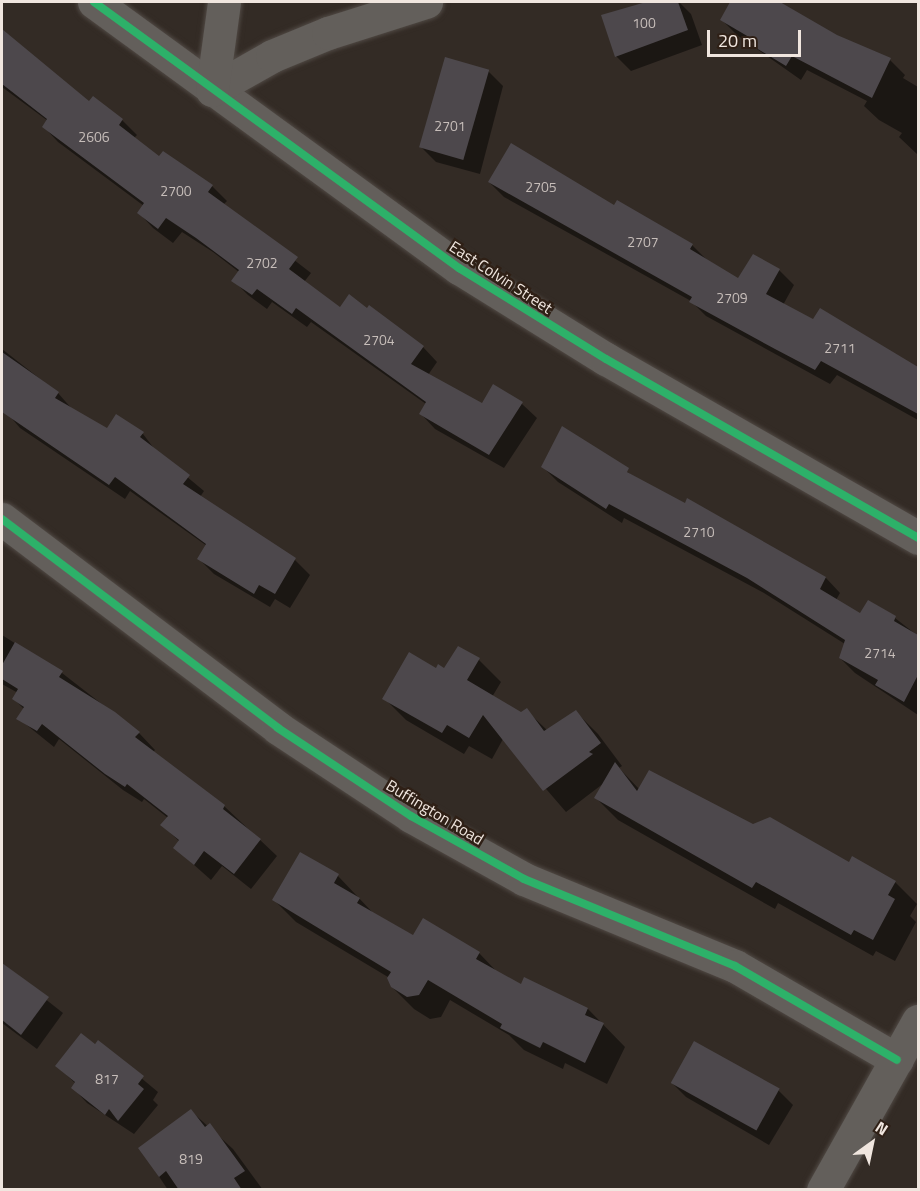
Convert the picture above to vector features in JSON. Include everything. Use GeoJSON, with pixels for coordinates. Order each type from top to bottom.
{"type":"FeatureCollection","features":[{"type":"Feature","properties":{"kind":"street","name":"East Colvin Street"},"geometry":{"type":"LineString","coordinates":[[94,2],[459,268],[606,358],[918,538]]}},
{"type":"Feature","properties":{"kind":"street"},"geometry":{"type":"LineString","coordinates":[[212,90],[224,2]]}},
{"type":"Feature","properties":{"kind":"street"},"geometry":{"type":"LineString","coordinates":[[212,90],[272,56],[328,33],[426,2]]}},
{"type":"Feature","properties":{"kind":"street","name":"Buffington Road"},"geometry":{"type":"LineString","coordinates":[[2,519],[278,728],[411,816],[524,879],[735,966],[897,1060]]}},
{"type":"Feature","properties":{"kind":"street"},"geometry":{"type":"LineString","coordinates":[[823,1190],[918,1021]]}},
{"type":"Feature","properties":{"kind":"building"},"geometry":{"type":"Polygon","coordinates":[[[646,2],[678,2],[688,30],[615,57],[601,15],[646,2]]]}},
{"type":"Feature","properties":{"kind":"building"},"geometry":{"type":"Polygon","coordinates":[[[730,2],[780,2],[837,35],[891,58],[872,98],[792,56],[786,66],[751,45],[754,40],[720,20],[730,2]]]}},
{"type":"Feature","properties":{"kind":"building"},"geometry":{"type":"Polygon","coordinates":[[[2,29],[89,101],[93,96],[123,119],[119,125],[159,156],[163,151],[213,185],[208,192],[298,257],[289,269],[340,307],[349,294],[367,308],[369,305],[424,346],[411,364],[482,403],[493,384],[523,402],[489,455],[419,414],[426,402],[296,308],[292,314],[257,289],[252,295],[231,281],[239,270],[196,238],[166,218],[158,229],[137,213],[144,203],[42,127],[47,119],[2,84],[2,29]]]}},
{"type":"Feature","properties":{"kind":"building"},"geometry":{"type":"Polygon","coordinates":[[[445,57],[489,70],[463,160],[419,147],[445,57]]]}},
{"type":"Feature","properties":{"kind":"building"},"geometry":{"type":"Polygon","coordinates":[[[511,143],[614,205],[617,200],[693,244],[690,249],[738,278],[753,254],[780,269],[766,294],[813,319],[820,308],[918,367],[918,414],[821,361],[815,370],[775,349],[689,302],[692,297],[488,182],[511,143]]]}},
{"type":"Feature","properties":{"kind":"building"},"geometry":{"type":"Polygon","coordinates":[[[2,352],[59,392],[55,398],[107,428],[116,414],[144,432],[140,437],[190,475],[183,484],[296,558],[275,594],[259,585],[254,594],[197,559],[206,544],[115,477],[109,485],[2,412],[2,352]]]}},
{"type":"Feature","properties":{"kind":"building"},"geometry":{"type":"Polygon","coordinates":[[[562,426],[629,468],[627,472],[685,503],[687,498],[826,577],[820,589],[860,613],[868,600],[896,616],[894,621],[918,635],[918,675],[904,702],[875,685],[878,680],[839,658],[845,640],[747,578],[609,504],[606,509],[541,467],[562,426]]]}},
{"type":"Feature","properties":{"kind":"building"},"geometry":{"type":"Polygon","coordinates":[[[15,642],[63,671],[59,677],[115,712],[140,732],[135,737],[225,805],[223,809],[261,839],[234,874],[204,851],[194,865],[173,848],[179,840],[160,825],[168,816],[127,784],[125,787],[105,774],[42,724],[37,731],[16,719],[24,707],[12,699],[18,689],[2,679],[2,665],[15,642]]]}},
{"type":"Feature","properties":{"kind":"building"},"geometry":{"type":"Polygon","coordinates":[[[458,646],[480,658],[467,680],[521,712],[527,708],[544,731],[576,710],[601,743],[589,752],[593,754],[543,791],[483,715],[469,738],[447,725],[442,733],[382,699],[409,652],[436,668],[438,664],[444,668],[458,646]]]}},
{"type":"Feature","properties":{"kind":"building"},"geometry":{"type":"Polygon","coordinates":[[[615,762],[637,791],[649,770],[753,824],[770,817],[849,862],[852,856],[896,881],[888,895],[895,899],[873,940],[854,930],[851,935],[756,882],[752,888],[594,798],[615,762]]]}},
{"type":"Feature","properties":{"kind":"building"},"geometry":{"type":"Polygon","coordinates":[[[300,852],[339,874],[334,883],[360,898],[357,903],[413,935],[423,918],[480,952],[476,959],[521,984],[524,977],[588,1008],[585,1015],[604,1023],[585,1063],[543,1042],[540,1048],[500,1028],[502,1024],[428,980],[419,995],[407,997],[391,987],[387,978],[391,972],[272,900],[300,852]]]}},
{"type":"Feature","properties":{"kind":"building"},"geometry":{"type":"Polygon","coordinates":[[[2,963],[49,997],[21,1035],[2,1020],[2,963]]]}},
{"type":"Feature","properties":{"kind":"building"},"geometry":{"type":"Polygon","coordinates":[[[81,1033],[95,1044],[98,1040],[144,1076],[138,1084],[144,1089],[118,1121],[109,1109],[105,1115],[71,1088],[75,1082],[55,1066],[81,1033]]]}},
{"type":"Feature","properties":{"kind":"building"},"geometry":{"type":"Polygon","coordinates":[[[694,1041],[780,1089],[756,1130],[671,1083],[694,1041]]]}},
{"type":"Feature","properties":{"kind":"building"},"geometry":{"type":"Polygon","coordinates":[[[191,1109],[205,1127],[210,1123],[245,1171],[234,1178],[242,1190],[179,1190],[166,1171],[159,1177],[138,1148],[191,1109]]]}},
{"type":"Feature","properties":{"kind":"cycle path"},"geometry":{"type":"LineString","coordinates":[[94,2],[459,268],[606,359],[918,538]]}},
{"type":"Feature","properties":{"kind":"cycle path"},"geometry":{"type":"LineString","coordinates":[[2,519],[278,728],[411,816],[524,879],[735,966],[897,1060]]}}]}
